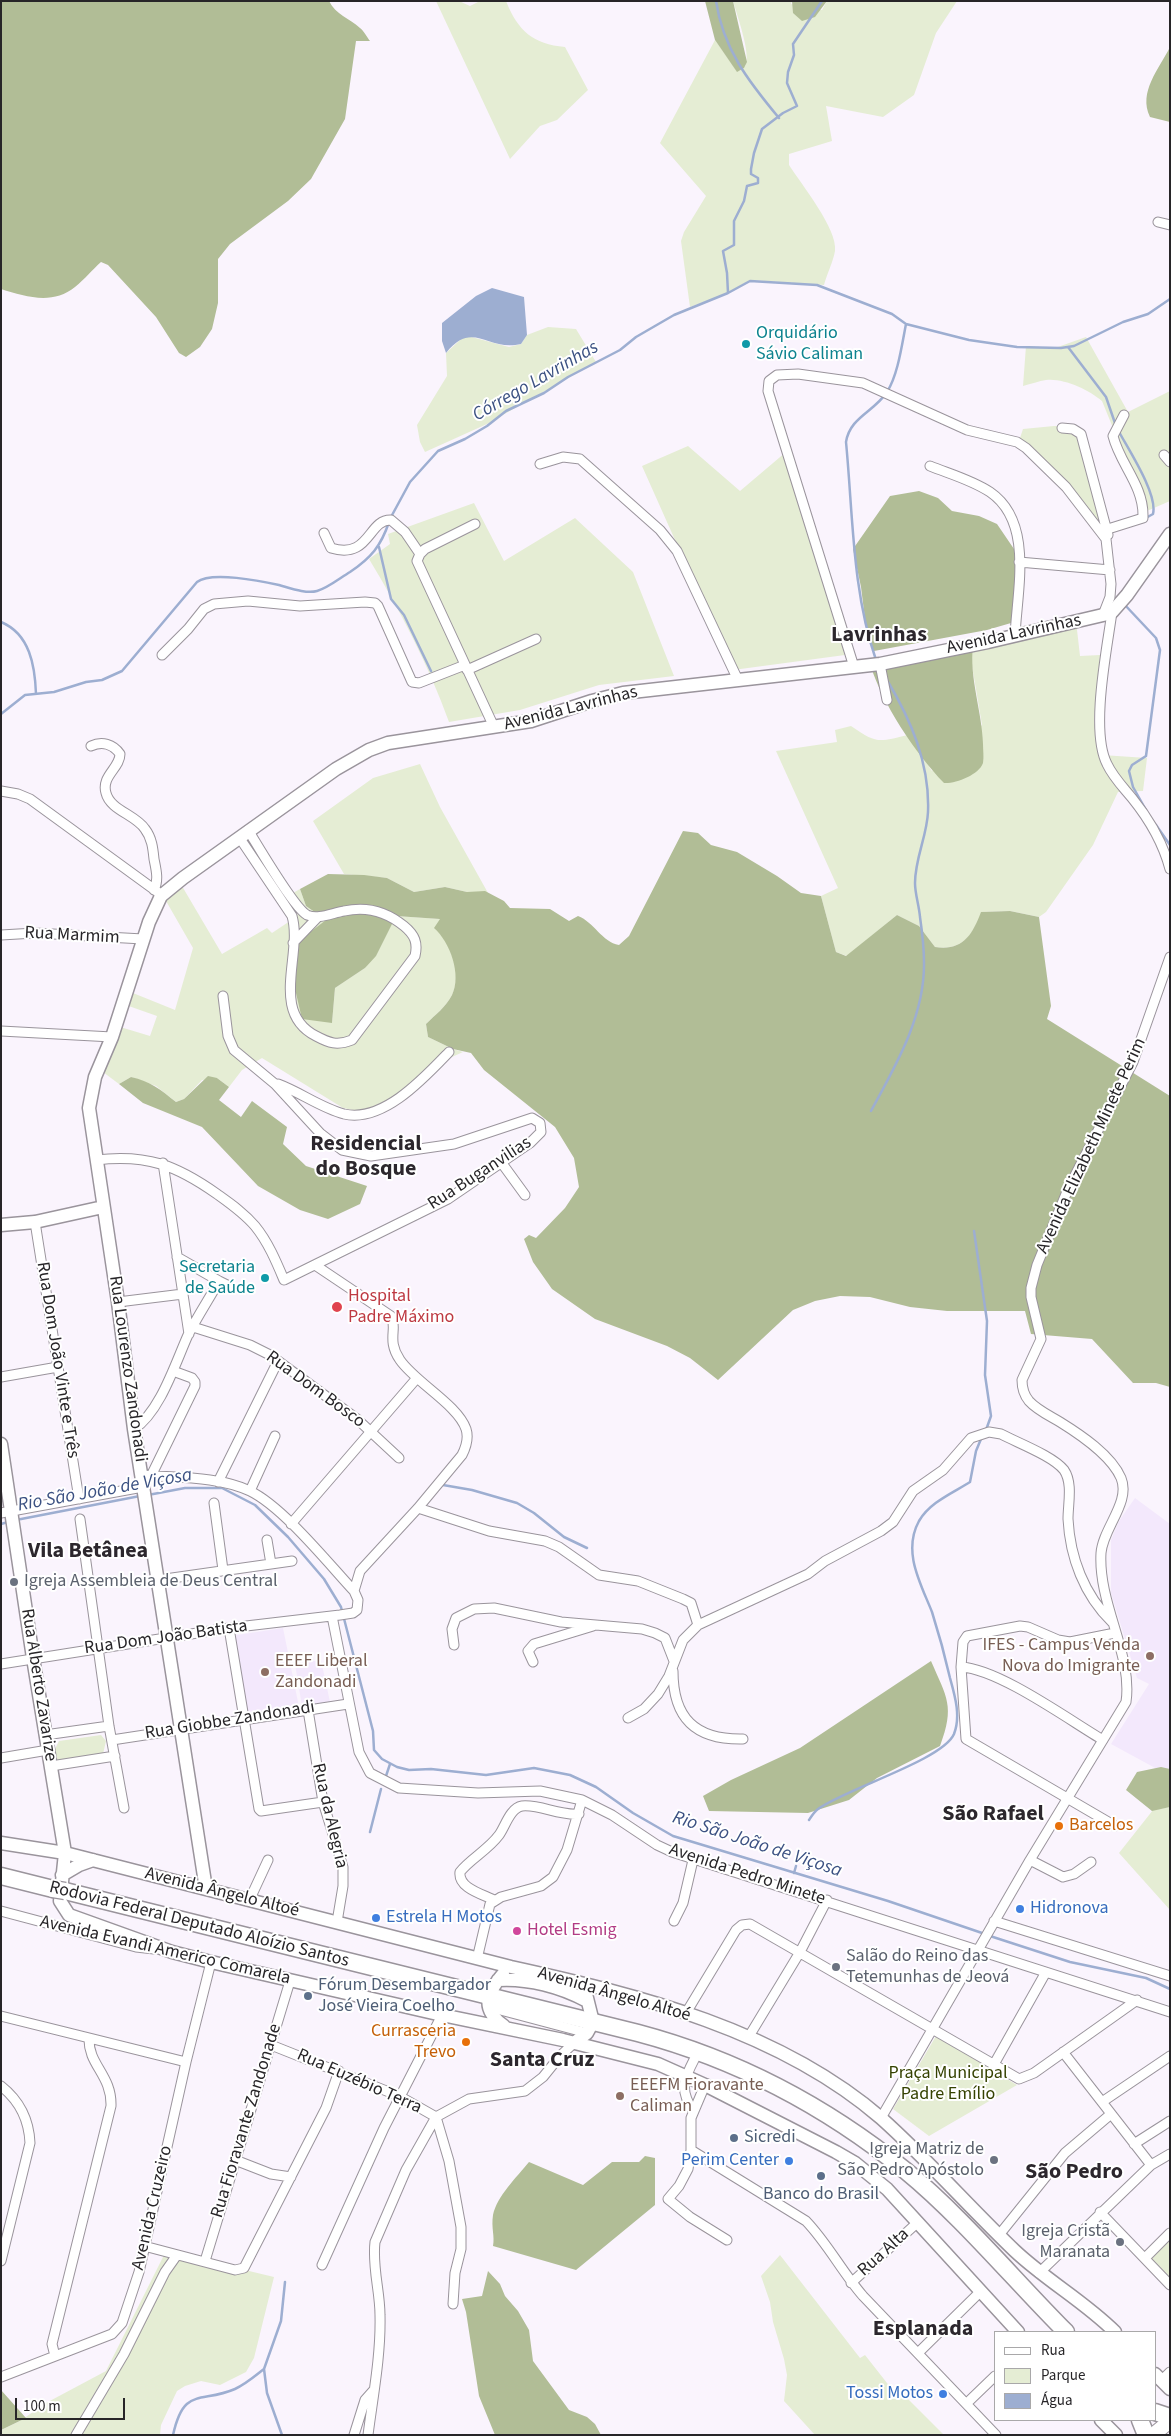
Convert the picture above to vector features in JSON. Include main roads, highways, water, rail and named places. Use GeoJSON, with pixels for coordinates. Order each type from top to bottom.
{"type":"FeatureCollection","features":[{"type":"Feature","properties":{"kind":"highway","name":"Rodovia Federal Deputado Aloízio Santos"},"geometry":{"type":"LineString","coordinates":[[1,1876],[61,1885],[488,2002],[590,2027],[660,2039],[743,2070],[788,2092],[832,2118],[888,2158],[944,2206],[1065,2331]]}},
{"type":"Feature","properties":{"kind":"highway"},"geometry":{"type":"LineString","coordinates":[[1156,2412],[1170,2417]]}},
{"type":"Feature","properties":{"kind":"highway"},"geometry":{"type":"LineString","coordinates":[[1140,2421],[1146,2435]]}},
{"type":"Feature","properties":{"kind":"main road"},"geometry":{"type":"LineString","coordinates":[[1153,2435],[1170,2421]]}},
{"type":"Feature","properties":{"kind":"water"},"geometry":{"type":"Polygon","coordinates":[[[492,288],[524,297],[527,335],[521,344],[499,344],[473,337],[464,338],[446,353],[442,341],[442,323],[476,296],[492,288]]]}},
{"type":"Feature","properties":{"kind":"waterway"},"geometry":{"type":"LineString","coordinates":[[716,1],[719,18],[731,50],[757,91],[779,118]]}},
{"type":"Feature","properties":{"kind":"waterway"},"geometry":{"type":"LineString","coordinates":[[728,293],[723,251],[734,245],[734,221],[744,201],[747,186],[758,183],[758,178],[751,174],[754,153],[762,129],[783,113],[797,106],[787,83],[788,72],[794,55],[793,44],[822,1]]}},
{"type":"Feature","properties":{"kind":"waterway","name":"Córrego Lavrinhas"},"geometry":{"type":"LineString","coordinates":[[391,517],[410,482],[438,451],[465,439],[487,426],[506,411],[544,393],[568,377],[620,350],[636,337],[674,315],[728,293],[750,281],[817,285],[892,314],[906,324],[969,340],[1017,347],[1061,348],[1074,346],[1123,322],[1148,314],[1170,299]]}},
{"type":"Feature","properties":{"kind":"waterway"},"geometry":{"type":"LineString","coordinates":[[876,660],[868,634],[858,580],[846,442],[852,426],[882,399],[891,385],[899,359],[906,324]]}},
{"type":"Feature","properties":{"kind":"waterway"},"geometry":{"type":"LineString","coordinates":[[1068,347],[1106,397],[1116,426]]}},
{"type":"Feature","properties":{"kind":"waterway"},"geometry":{"type":"LineString","coordinates":[[1118,430],[1151,495],[1153,514],[1144,519]]}},
{"type":"Feature","properties":{"kind":"waterway","name":"Córrego Lavrinhas"},"geometry":{"type":"LineString","coordinates":[[1,714],[25,695],[54,692],[86,682],[102,680],[122,671],[197,582],[213,577],[224,577],[249,579],[303,591],[313,592],[321,590],[364,562],[379,545],[389,522]]}},
{"type":"Feature","properties":{"kind":"waterway"},"geometry":{"type":"LineString","coordinates":[[379,547],[391,599],[404,615],[431,671]]}},
{"type":"Feature","properties":{"kind":"waterway"},"geometry":{"type":"LineString","coordinates":[[1124,604],[1156,638],[1160,650],[1146,756],[1132,765],[1129,771],[1133,787],[1146,810]]}},
{"type":"Feature","properties":{"kind":"waterway"},"geometry":{"type":"LineString","coordinates":[[1,622],[11,627],[25,643],[32,662],[36,694]]}},
{"type":"Feature","properties":{"kind":"waterway"},"geometry":{"type":"LineString","coordinates":[[871,1111],[899,1058],[914,1021],[920,1002],[924,962],[915,883],[928,812],[926,777],[911,727],[887,680]]}},
{"type":"Feature","properties":{"kind":"waterway"},"geometry":{"type":"LineString","coordinates":[[1156,825],[1170,845]]}},
{"type":"Feature","properties":{"kind":"waterway"},"geometry":{"type":"LineString","coordinates":[[974,1231],[987,1321],[985,1375],[991,1416],[986,1430]]}},
{"type":"Feature","properties":{"kind":"waterway"},"geometry":{"type":"LineString","coordinates":[[809,1820],[817,1810],[831,1801],[932,1754],[946,1744],[954,1734],[957,1720],[955,1699],[935,1620],[915,1568],[912,1544],[919,1521],[929,1508],[970,1482],[976,1451],[981,1439]]}},
{"type":"Feature","properties":{"kind":"waterway"},"geometry":{"type":"LineString","coordinates":[[443,1485],[472,1490],[517,1503],[534,1513],[564,1537],[587,1548]]}},
{"type":"Feature","properties":{"kind":"waterway","name":"Rio São João de Viçosa"},"geometry":{"type":"LineString","coordinates":[[148,1495],[185,1488],[222,1488],[255,1505],[288,1537],[324,1579],[341,1607],[373,1731],[374,1750],[382,1759],[397,1767],[409,1770],[431,1769],[486,1775],[534,1768],[570,1775],[596,1787],[633,1813],[673,1836],[888,1901],[985,1934]]}},
{"type":"Feature","properties":{"kind":"waterway","name":"Rio São João de Viçosa"},"geometry":{"type":"LineString","coordinates":[[16,1520],[140,1496]]}},
{"type":"Feature","properties":{"kind":"waterway","name":"Rio São João de Viçosa"},"geometry":{"type":"LineString","coordinates":[[1,1524],[8,1522]]}},
{"type":"Feature","properties":{"kind":"waterway"},"geometry":{"type":"LineString","coordinates":[[386,1776],[390,1764]]}},
{"type":"Feature","properties":{"kind":"waterway"},"geometry":{"type":"LineString","coordinates":[[370,1832],[381,1789]]}},
{"type":"Feature","properties":{"kind":"waterway","name":"Rio São João de Viçosa"},"geometry":{"type":"LineString","coordinates":[[794,1873],[796,1866]]}},
{"type":"Feature","properties":{"kind":"waterway","name":"Rio São João de Viçosa"},"geometry":{"type":"LineString","coordinates":[[990,1936],[1070,1962],[1146,1978],[1170,1989]]}},
{"type":"Feature","properties":{"kind":"waterway"},"geometry":{"type":"LineString","coordinates":[[282,2435],[267,2393],[264,2369],[281,2321],[285,2282]]}},
{"type":"Feature","properties":{"kind":"waterway"},"geometry":{"type":"LineString","coordinates":[[173,2435],[182,2409],[188,2403],[195,2399],[235,2389],[264,2369]]}},
{"type":"Feature","properties":{"kind":"place","name":"Orquidário Sávio Caliman"},"geometry":{"type":"Point","coordinates":[746,344]}},
{"type":"Feature","properties":{"kind":"place","name":"Secretaria de Saúde"},"geometry":{"type":"Point","coordinates":[265,1278]}},
{"type":"Feature","properties":{"kind":"place","name":"Hospital Padre Máximo"},"geometry":{"type":"Point","coordinates":[337,1307]}},
{"type":"Feature","properties":{"kind":"place","name":"Igreja Assembleia de Deus Central"},"geometry":{"type":"Point","coordinates":[14,1582]}},
{"type":"Feature","properties":{"kind":"place","name":"IFES - Campus Venda Nova do Imigrante"},"geometry":{"type":"Point","coordinates":[1150,1656]}},
{"type":"Feature","properties":{"kind":"place","name":"EEEF Liberal Zandonadi"},"geometry":{"type":"Point","coordinates":[265,1672]}},
{"type":"Feature","properties":{"kind":"place","name":"Barcelos"},"geometry":{"type":"Point","coordinates":[1059,1826]}},
{"type":"Feature","properties":{"kind":"place","name":"Hidronova"},"geometry":{"type":"Point","coordinates":[1020,1909]}},
{"type":"Feature","properties":{"kind":"place","name":"Estrela H Motos"},"geometry":{"type":"Point","coordinates":[376,1918]}},
{"type":"Feature","properties":{"kind":"place","name":"Hotel Esmig"},"geometry":{"type":"Point","coordinates":[517,1931]}},
{"type":"Feature","properties":{"kind":"place","name":"Salão do Reino das Tetemunhas de Jeová"},"geometry":{"type":"Point","coordinates":[836,1967]}},
{"type":"Feature","properties":{"kind":"place","name":"Fórum Desembargador José Vieira Coelho"},"geometry":{"type":"Point","coordinates":[308,1996]}},
{"type":"Feature","properties":{"kind":"place","name":"Currasceria Trevo"},"geometry":{"type":"Point","coordinates":[466,2042]}},
{"type":"Feature","properties":{"kind":"place","name":"EEEFM Fioravante Caliman"},"geometry":{"type":"Point","coordinates":[620,2096]}},
{"type":"Feature","properties":{"kind":"place","name":"Sicredi"},"geometry":{"type":"Point","coordinates":[734,2138]}},
{"type":"Feature","properties":{"kind":"place","name":"Igreja Matriz de São Pedro Apóstolo"},"geometry":{"type":"Point","coordinates":[994,2160]}},
{"type":"Feature","properties":{"kind":"place","name":"Perim Center"},"geometry":{"type":"Point","coordinates":[789,2161]}},
{"type":"Feature","properties":{"kind":"place","name":"Banco do Brasil"},"geometry":{"type":"Point","coordinates":[821,2176]}},
{"type":"Feature","properties":{"kind":"place","name":"Igreja Cristã Maranata"},"geometry":{"type":"Point","coordinates":[1120,2242]}},
{"type":"Feature","properties":{"kind":"place","name":"Tossi Motos"},"geometry":{"type":"Point","coordinates":[943,2394]}},
{"type":"Feature","properties":{"kind":"district","name":"Lavrinhas"},"geometry":{"type":"Point","coordinates":[879,636]}},
{"type":"Feature","properties":{"kind":"district","name":"Residencial do Bosque"},"geometry":{"type":"Point","coordinates":[366,1158]}},
{"type":"Feature","properties":{"kind":"district","name":"Vila Betânea"},"geometry":{"type":"Point","coordinates":[88,1552]}},
{"type":"Feature","properties":{"kind":"district","name":"São Rafael"},"geometry":{"type":"Point","coordinates":[993,1815]}},
{"type":"Feature","properties":{"kind":"district","name":"Santa Cruz"},"geometry":{"type":"Point","coordinates":[542,2061]}},
{"type":"Feature","properties":{"kind":"district","name":"São Pedro"},"geometry":{"type":"Point","coordinates":[1074,2173]}},
{"type":"Feature","properties":{"kind":"district","name":"Esplanada"},"geometry":{"type":"Point","coordinates":[923,2330]}},
{"type":"Feature","properties":{"kind":"park label","name":"Praça Municipal Padre Emílio"},"geometry":{"type":"Point","coordinates":[948,2084]}}]}
